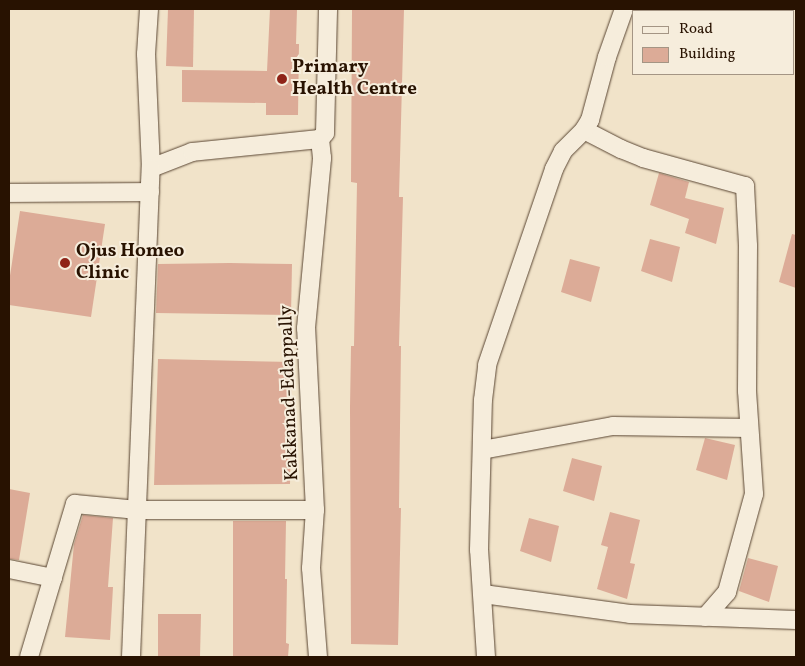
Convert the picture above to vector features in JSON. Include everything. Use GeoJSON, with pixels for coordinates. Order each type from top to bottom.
{"type":"FeatureCollection","features":[{"type":"Feature","properties":{"kind":"street"},"geometry":{"type":"LineString","coordinates":[[131,657],[151,168],[146,54],[149,9]]}},
{"type":"Feature","properties":{"kind":"street","name":"Kakkanad-Edappally"},"geometry":{"type":"LineString","coordinates":[[318,657],[311,568],[316,510],[306,328],[322,158],[320,140],[325,133],[328,9]]}},
{"type":"Feature","properties":{"kind":"street"},"geometry":{"type":"LineString","coordinates":[[486,657],[479,550],[484,391],[487,365],[497,331],[526,254],[554,169],[563,151],[584,130],[590,120],[607,57],[624,9]]}},
{"type":"Feature","properties":{"kind":"street"},"geometry":{"type":"LineString","coordinates":[[584,130],[643,158],[745,186],[748,246],[747,391],[754,494],[749,518],[727,592],[705,618]]}},
{"type":"Feature","properties":{"kind":"street"},"geometry":{"type":"LineString","coordinates":[[151,168],[192,152],[320,140]]}},
{"type":"Feature","properties":{"kind":"street"},"geometry":{"type":"LineString","coordinates":[[9,193],[150,192]]}},
{"type":"Feature","properties":{"kind":"street"},"geometry":{"type":"LineString","coordinates":[[482,450],[613,426],[749,428]]}},
{"type":"Feature","properties":{"kind":"street"},"geometry":{"type":"LineString","coordinates":[[29,657],[75,504],[138,510],[316,510]]}},
{"type":"Feature","properties":{"kind":"street"},"geometry":{"type":"LineString","coordinates":[[9,569],[53,578]]}},
{"type":"Feature","properties":{"kind":"street"},"geometry":{"type":"LineString","coordinates":[[483,594],[630,614],[796,620]]}},
{"type":"Feature","properties":{"kind":"building"},"geometry":{"type":"Polygon","coordinates":[[[168,9],[194,9],[193,67],[166,66],[168,9]]]}},
{"type":"Feature","properties":{"kind":"building"},"geometry":{"type":"Polygon","coordinates":[[[270,9],[297,9],[296,44],[299,44],[298,115],[266,115],[266,103],[182,102],[182,70],[267,71],[270,9]]]}},
{"type":"Feature","properties":{"kind":"building"},"geometry":{"type":"Polygon","coordinates":[[[352,9],[404,9],[399,197],[403,197],[399,346],[401,346],[399,508],[401,508],[398,645],[351,644],[350,407],[351,346],[354,346],[357,183],[351,182],[352,9]]]}},
{"type":"Feature","properties":{"kind":"building"},"geometry":{"type":"Polygon","coordinates":[[[659,173],[689,182],[685,198],[724,208],[716,244],[685,233],[689,219],[650,205],[659,173]]]}},
{"type":"Feature","properties":{"kind":"building"},"geometry":{"type":"Polygon","coordinates":[[[20,211],[105,224],[91,317],[9,305],[9,282],[20,211]]]}},
{"type":"Feature","properties":{"kind":"building"},"geometry":{"type":"Polygon","coordinates":[[[792,234],[796,235],[796,288],[779,282],[792,234]]]}},
{"type":"Feature","properties":{"kind":"building"},"geometry":{"type":"Polygon","coordinates":[[[650,239],[680,247],[672,282],[641,271],[650,239]]]}},
{"type":"Feature","properties":{"kind":"building"},"geometry":{"type":"Polygon","coordinates":[[[570,259],[600,267],[591,302],[561,292],[570,259]]]}},
{"type":"Feature","properties":{"kind":"building"},"geometry":{"type":"Polygon","coordinates":[[[158,264],[292,264],[291,315],[156,313],[158,264]]]}},
{"type":"Feature","properties":{"kind":"building"},"geometry":{"type":"Polygon","coordinates":[[[158,359],[292,362],[290,484],[154,485],[158,359]]]}},
{"type":"Feature","properties":{"kind":"building"},"geometry":{"type":"Polygon","coordinates":[[[705,438],[735,445],[727,480],[696,470],[705,438]]]}},
{"type":"Feature","properties":{"kind":"building"},"geometry":{"type":"Polygon","coordinates":[[[572,458],[602,466],[594,501],[563,491],[572,458]]]}},
{"type":"Feature","properties":{"kind":"building"},"geometry":{"type":"Polygon","coordinates":[[[9,489],[30,493],[19,560],[9,559],[9,489]]]}},
{"type":"Feature","properties":{"kind":"building"},"geometry":{"type":"Polygon","coordinates":[[[610,512],[640,520],[630,563],[635,564],[627,599],[597,589],[608,547],[601,545],[610,512]]]}},
{"type":"Feature","properties":{"kind":"building"},"geometry":{"type":"Polygon","coordinates":[[[83,515],[113,518],[108,587],[113,587],[110,640],[65,637],[74,544],[83,515]]]}},
{"type":"Feature","properties":{"kind":"building"},"geometry":{"type":"Polygon","coordinates":[[[529,518],[559,526],[551,562],[520,551],[529,518]]]}},
{"type":"Feature","properties":{"kind":"building"},"geometry":{"type":"Polygon","coordinates":[[[233,521],[286,521],[285,579],[287,579],[286,643],[289,644],[288,657],[233,657],[233,521]]]}},
{"type":"Feature","properties":{"kind":"building"},"geometry":{"type":"Polygon","coordinates":[[[748,558],[778,566],[769,602],[739,591],[748,558]]]}},
{"type":"Feature","properties":{"kind":"building"},"geometry":{"type":"Polygon","coordinates":[[[158,614],[201,614],[200,657],[158,657],[158,614]]]}},
{"type":"Feature","properties":{"kind":"place","name":"Primary Health Centre"},"geometry":{"type":"Point","coordinates":[282,79]}},
{"type":"Feature","properties":{"kind":"place","name":"Ojus Homeo Clinic"},"geometry":{"type":"Point","coordinates":[65,263]}}]}
